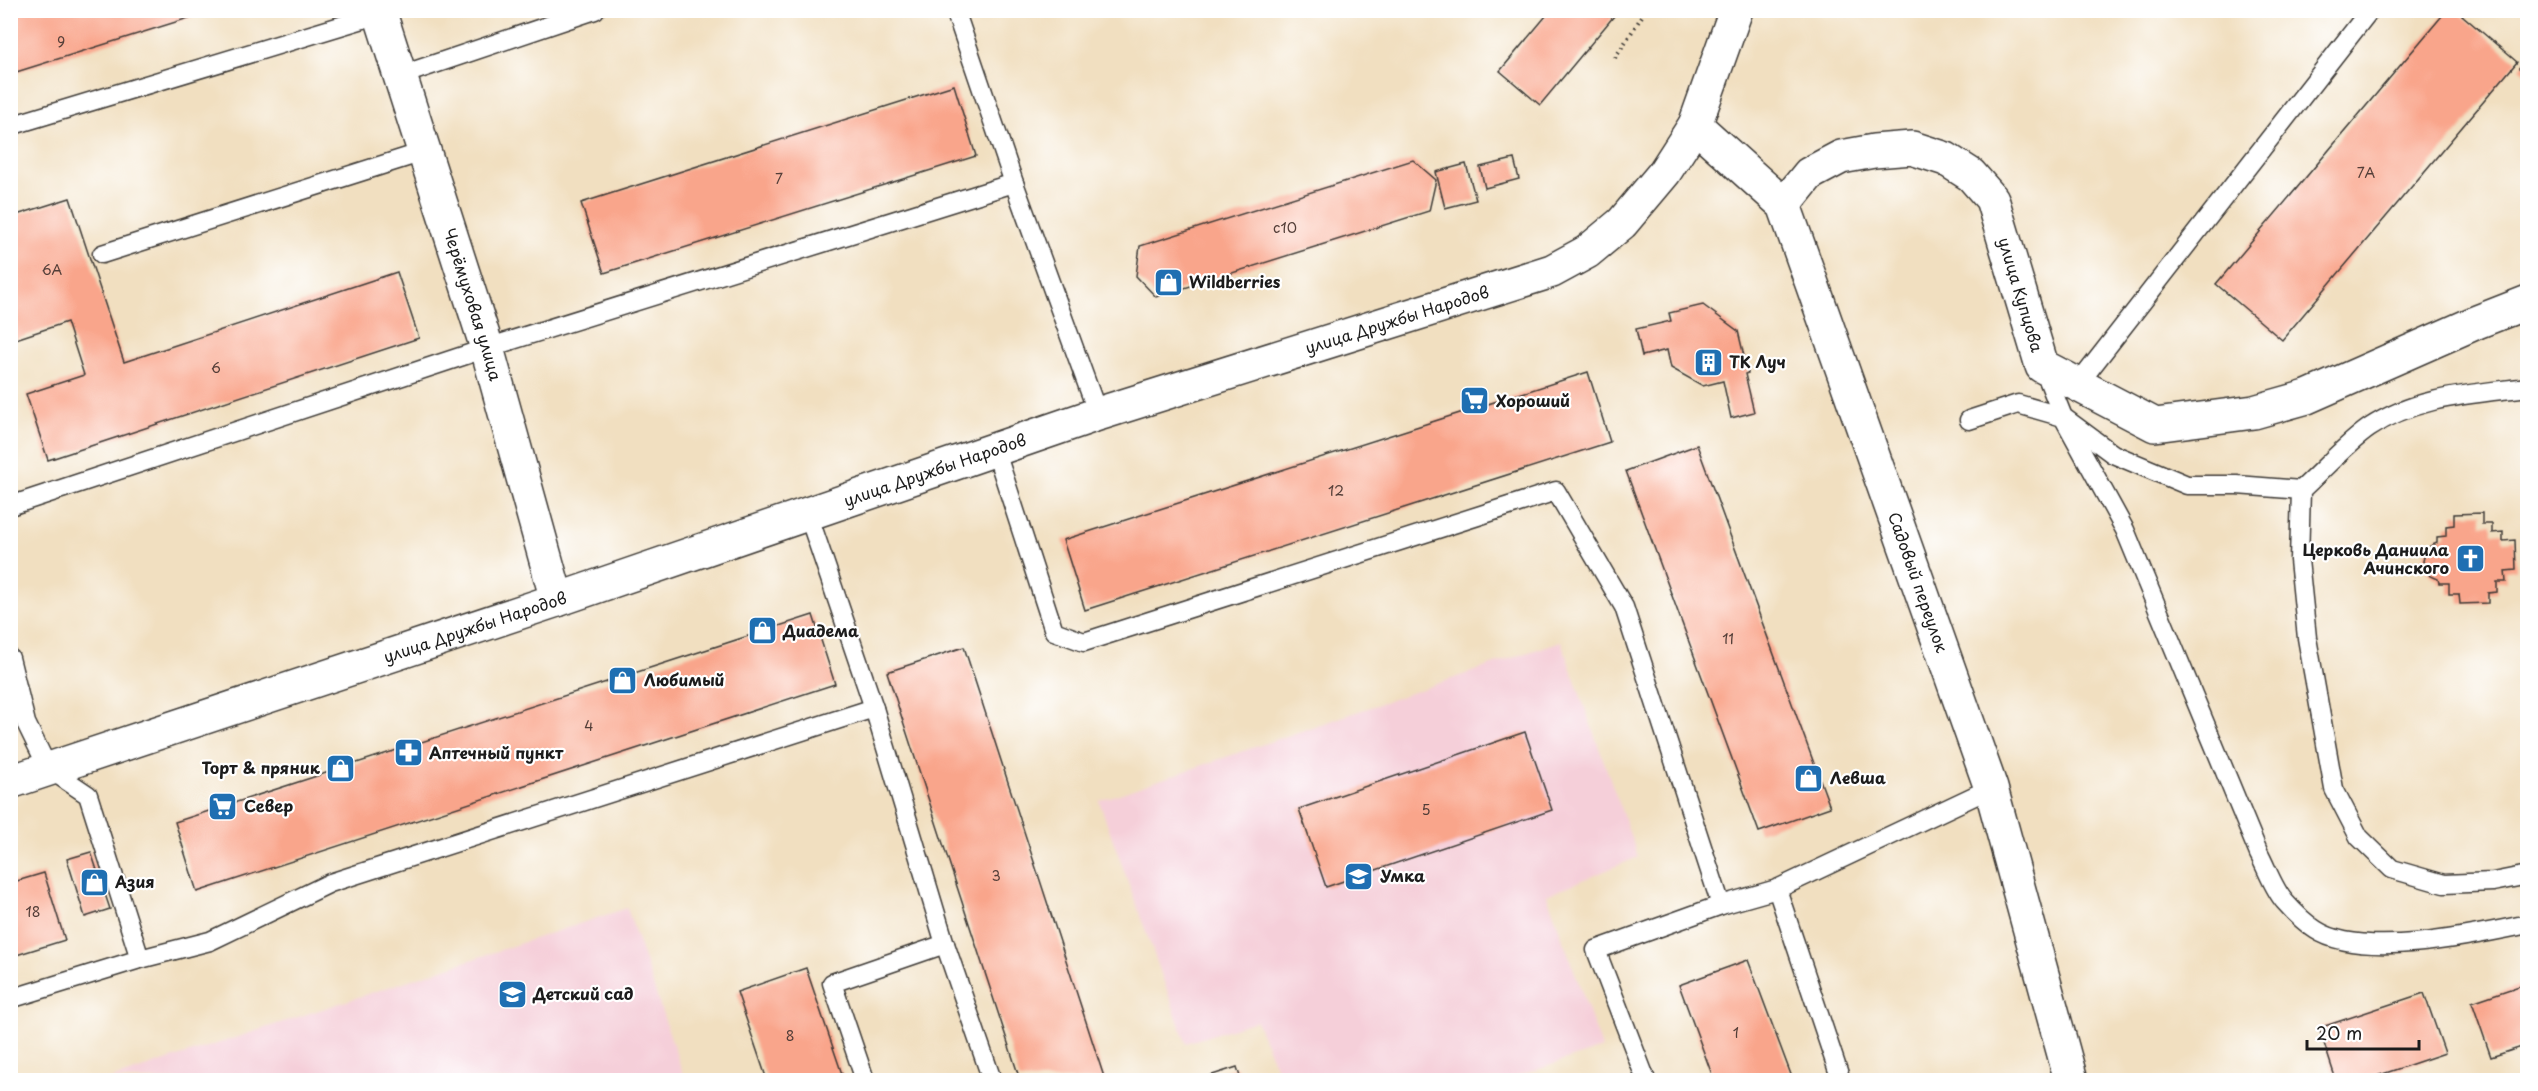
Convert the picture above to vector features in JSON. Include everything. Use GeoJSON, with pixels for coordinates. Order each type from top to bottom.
{"type":"FeatureCollection","features":[{"type":"Feature","properties":{"kind":"street","name":"улица Дружбы Народов"},"geometry":{"type":"LineString","coordinates":[[10,782],[557,600],[1098,414],[1552,271],[1587,252],[1622,224],[1664,173],[1695,125],[1736,10]]}},
{"type":"Feature","properties":{"kind":"street","name":"Черёмуховая улица"},"geometry":{"type":"LineString","coordinates":[[380,12],[487,348],[557,600]]}},
{"type":"Feature","properties":{"kind":"street","name":"Садовый переулок"},"geometry":{"type":"LineString","coordinates":[[1695,125],[1784,205],[1991,788],[2071,1080]]}},
{"type":"Feature","properties":{"kind":"street","name":"улица Купцова"},"geometry":{"type":"LineString","coordinates":[[1784,205],[1809,174],[1841,157],[1874,151],[1912,148],[1946,159],[1971,176],[1992,199],[2042,366],[2079,383],[2155,425],[2254,412],[2307,397],[2528,302]]}},
{"type":"Feature","properties":{"kind":"lane"},"geometry":{"type":"LineString","coordinates":[[399,76],[595,10]]}},
{"type":"Feature","properties":{"kind":"lane"},"geometry":{"type":"LineString","coordinates":[[955,10],[1014,183],[1098,414]]}},
{"type":"Feature","properties":{"kind":"lane"},"geometry":{"type":"LineString","coordinates":[[2079,383],[2370,10]]}},
{"type":"Feature","properties":{"kind":"lane"},"geometry":{"type":"LineString","coordinates":[[10,126],[380,12]]}},
{"type":"Feature","properties":{"kind":"lane"},"geometry":{"type":"LineString","coordinates":[[102,254],[423,152]]}},
{"type":"Feature","properties":{"kind":"lane"},"geometry":{"type":"LineString","coordinates":[[10,506],[487,348],[1014,183]]}},
{"type":"Feature","properties":{"kind":"lane"},"geometry":{"type":"LineString","coordinates":[[2042,366],[2063,417],[2125,530],[2259,854],[2284,901],[2317,930],[2350,942],[2413,944],[2528,924]]}},
{"type":"Feature","properties":{"kind":"lane"},"geometry":{"type":"LineString","coordinates":[[2528,387],[2449,397],[2403,409],[2368,429],[2301,490],[2299,560],[2307,638],[2334,789],[2359,837],[2392,869],[2444,884],[2493,882],[2528,875]]}},
{"type":"Feature","properties":{"kind":"lane"},"geometry":{"type":"LineString","coordinates":[[1969,420],[2018,404],[2063,417],[2113,454],[2187,485],[2237,485],[2301,490]]}},
{"type":"Feature","properties":{"kind":"lane"},"geometry":{"type":"LineString","coordinates":[[995,449],[1054,632],[1084,642],[1556,491],[1623,607],[1721,905]]}},
{"type":"Feature","properties":{"kind":"lane"},"geometry":{"type":"LineString","coordinates":[[808,514],[874,708],[945,944],[992,1080]]}},
{"type":"Feature","properties":{"kind":"lane"},"geometry":{"type":"LineString","coordinates":[[10,658],[26,723],[48,768],[88,795],[140,959]]}},
{"type":"Feature","properties":{"kind":"lane"},"geometry":{"type":"LineString","coordinates":[[10,999],[140,959],[210,941],[330,883],[874,708]]}},
{"type":"Feature","properties":{"kind":"lane"},"geometry":{"type":"LineString","coordinates":[[1646,1080],[1596,951],[1721,905],[1777,889],[1991,788]]}},
{"type":"Feature","properties":{"kind":"lane"},"geometry":{"type":"LineString","coordinates":[[1777,889],[1841,1080]]}},
{"type":"Feature","properties":{"kind":"lane"},"geometry":{"type":"LineString","coordinates":[[865,1080],[832,983],[945,944]]}},
{"type":"Feature","properties":{"kind":"path"},"geometry":{"type":"LineString","coordinates":[[1616,58],[1646,10]]}},
{"type":"Feature","properties":{"kind":"shaded area","name":"Умка"},"geometry":{"type":"Polygon","coordinates":[[[1561,641],[1638,857],[1547,895],[1602,1048],[1506,1080],[1282,1080],[1256,1021],[1186,1043],[1099,801],[1561,641]]]}},
{"type":"Feature","properties":{"kind":"shaded area","name":"Детский сад"},"geometry":{"type":"Polygon","coordinates":[[[627,908],[685,1080],[108,1080],[627,908]]]}},
{"type":"Feature","properties":{"kind":"building"},"geometry":{"type":"Polygon","coordinates":[[[10,10],[211,10],[211,11],[10,74],[10,10]]]}},
{"type":"Feature","properties":{"kind":"building"},"geometry":{"type":"Polygon","coordinates":[[[1551,10],[1619,10],[1540,105],[1500,71],[1551,10]]]}},
{"type":"Feature","properties":{"kind":"building"},"geometry":{"type":"Polygon","coordinates":[[[2447,10],[2456,10],[2517,62],[2282,340],[2216,284],[2447,10]]]}},
{"type":"Feature","properties":{"kind":"building"},"geometry":{"type":"Polygon","coordinates":[[[2528,58],[2528,75],[2519,68],[2528,58]]]}},
{"type":"Feature","properties":{"kind":"building"},"geometry":{"type":"Polygon","coordinates":[[[954,85],[976,156],[604,273],[581,203],[954,85]]]}},
{"type":"Feature","properties":{"kind":"building"},"geometry":{"type":"Polygon","coordinates":[[[1514,159],[1519,179],[1485,188],[1480,167],[1514,159]]]}},
{"type":"Feature","properties":{"kind":"building"},"geometry":{"type":"Polygon","coordinates":[[[1413,160],[1436,180],[1429,211],[1156,297],[1136,276],[1140,246],[1413,160]]]}},
{"type":"Feature","properties":{"kind":"building"},"geometry":{"type":"Polygon","coordinates":[[[1466,164],[1476,200],[1445,208],[1436,172],[1466,164]]]}},
{"type":"Feature","properties":{"kind":"building"},"geometry":{"type":"Polygon","coordinates":[[[70,198],[124,362],[397,272],[419,338],[48,460],[26,394],[84,375],[67,322],[10,341],[10,217],[70,198]]]}},
{"type":"Feature","properties":{"kind":"building","name":"ТК Луч"},"geometry":{"type":"Polygon","coordinates":[[[1703,305],[1738,331],[1754,412],[1731,418],[1723,381],[1703,386],[1671,368],[1667,350],[1642,356],[1636,329],[1671,321],[1669,313],[1703,305]]]}},
{"type":"Feature","properties":{"kind":"building"},"geometry":{"type":"Polygon","coordinates":[[[1588,372],[1610,442],[1085,610],[1063,540],[1588,372]]]}},
{"type":"Feature","properties":{"kind":"building"},"geometry":{"type":"Polygon","coordinates":[[[1697,445],[1830,807],[1759,832],[1626,471],[1697,445]]]}},
{"type":"Feature","properties":{"kind":"building","name":"Церковь Даниила Ачинского"},"geometry":{"type":"Polygon","coordinates":[[[2482,513],[2482,524],[2492,524],[2492,533],[2503,532],[2503,541],[2515,540],[2516,570],[2505,571],[2506,582],[2497,582],[2497,592],[2488,593],[2488,603],[2460,604],[2459,594],[2449,594],[2449,583],[2439,583],[2438,579],[2431,576],[2425,569],[2423,561],[2430,546],[2437,543],[2437,537],[2446,536],[2446,526],[2454,525],[2454,514],[2482,513]]]}},
{"type":"Feature","properties":{"kind":"building"},"geometry":{"type":"Polygon","coordinates":[[[813,615],[835,684],[197,892],[175,822],[813,615]]]}},
{"type":"Feature","properties":{"kind":"building"},"geometry":{"type":"Polygon","coordinates":[[[964,647],[1105,1080],[1020,1080],[887,672],[964,647]]]}},
{"type":"Feature","properties":{"kind":"building"},"geometry":{"type":"Polygon","coordinates":[[[1525,732],[1552,810],[1326,887],[1299,809],[1525,732]]]}},
{"type":"Feature","properties":{"kind":"building"},"geometry":{"type":"Polygon","coordinates":[[[91,852],[110,909],[85,917],[67,859],[91,852]]]}},
{"type":"Feature","properties":{"kind":"building"},"geometry":{"type":"Polygon","coordinates":[[[44,873],[65,940],[10,957],[10,883],[44,873]]]}},
{"type":"Feature","properties":{"kind":"building"},"geometry":{"type":"Polygon","coordinates":[[[1748,960],[1793,1080],[1714,1080],[1679,985],[1748,960]]]}},
{"type":"Feature","properties":{"kind":"building"},"geometry":{"type":"Polygon","coordinates":[[[806,968],[844,1080],[767,1080],[737,992],[806,968]]]}},
{"type":"Feature","properties":{"kind":"building"},"geometry":{"type":"Polygon","coordinates":[[[2528,983],[2528,1045],[2491,1057],[2472,1002],[2528,983]]]}},
{"type":"Feature","properties":{"kind":"building"},"geometry":{"type":"Polygon","coordinates":[[[2424,993],[2445,1053],[2365,1080],[2336,1080],[2319,1028],[2424,993]]]}},
{"type":"Feature","properties":{"kind":"building"},"geometry":{"type":"Polygon","coordinates":[[[1237,1067],[1241,1080],[1197,1080],[1237,1067]]]}},
{"type":"Feature","properties":{"kind":"place","name":"Wildberries"},"geometry":{"type":"Point","coordinates":[1168,282]}},
{"type":"Feature","properties":{"kind":"place","name":"ТК Луч"},"geometry":{"type":"Point","coordinates":[1708,362]}},
{"type":"Feature","properties":{"kind":"place","name":"Хороший"},"geometry":{"type":"Point","coordinates":[1475,401]}},
{"type":"Feature","properties":{"kind":"place","name":"Церковь Даниила Ачинского"},"geometry":{"type":"Point","coordinates":[2470,559]}},
{"type":"Feature","properties":{"kind":"place","name":"Диадема"},"geometry":{"type":"Point","coordinates":[762,631]}},
{"type":"Feature","properties":{"kind":"place","name":"Любимый"},"geometry":{"type":"Point","coordinates":[623,680]}},
{"type":"Feature","properties":{"kind":"place","name":"Аптечный пункт"},"geometry":{"type":"Point","coordinates":[408,753]}},
{"type":"Feature","properties":{"kind":"place","name":"Торт & пряник"},"geometry":{"type":"Point","coordinates":[341,768]}},
{"type":"Feature","properties":{"kind":"place","name":"Левша"},"geometry":{"type":"Point","coordinates":[1809,778]}},
{"type":"Feature","properties":{"kind":"place","name":"Север"},"geometry":{"type":"Point","coordinates":[223,806]}},
{"type":"Feature","properties":{"kind":"place","name":"Умка"},"geometry":{"type":"Point","coordinates":[1359,876]}},
{"type":"Feature","properties":{"kind":"place","name":"Азия"},"geometry":{"type":"Point","coordinates":[94,882]}},
{"type":"Feature","properties":{"kind":"place","name":"Детский сад"},"geometry":{"type":"Point","coordinates":[512,994]}}]}
